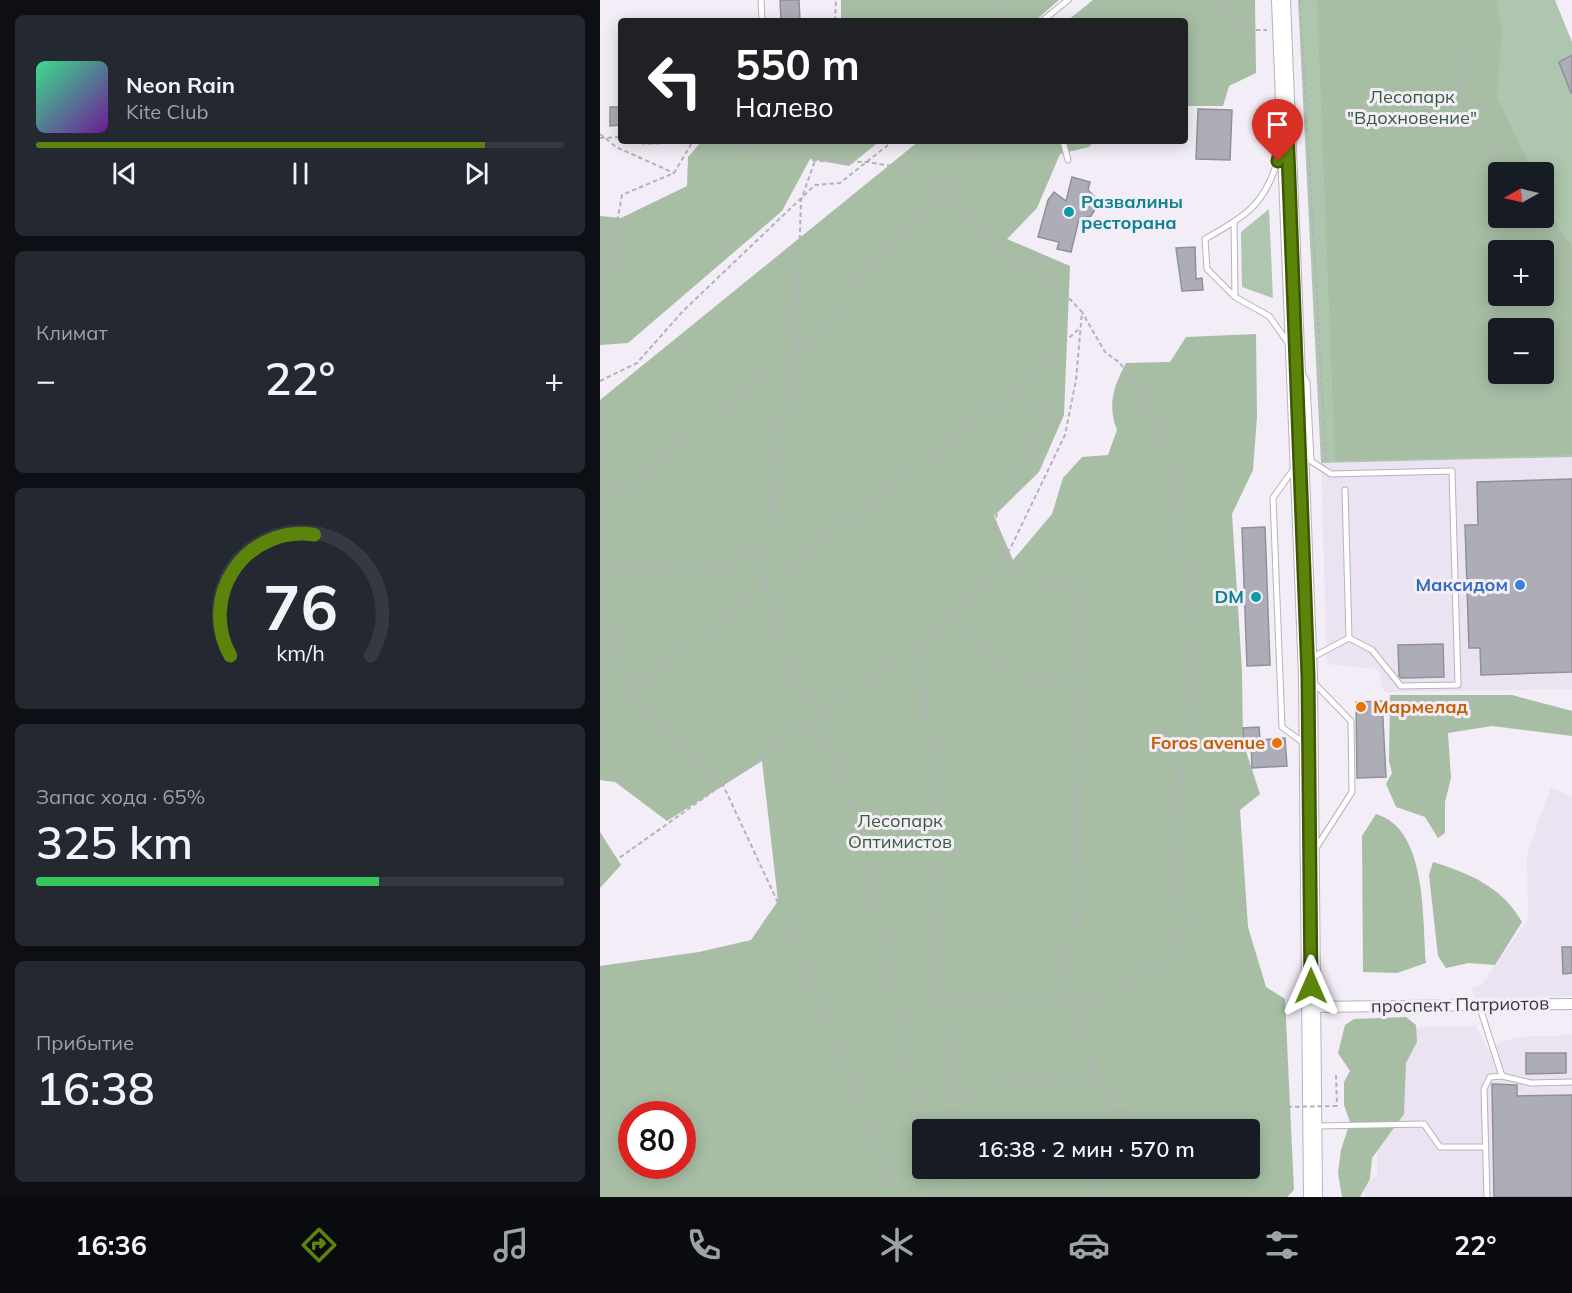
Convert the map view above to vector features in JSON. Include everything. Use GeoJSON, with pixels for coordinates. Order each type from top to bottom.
{"type":"FeatureCollection","features":[{"type":"Feature","properties":{"kind":"highway"},"geometry":{"type":"LineString","coordinates":[[1281,0],[1307,668],[1313,1197]]}},
{"type":"Feature","properties":{"kind":"street","name":"проспект Патриотов"},"geometry":{"type":"LineString","coordinates":[[1311,1007],[1572,1004]]}},
{"type":"Feature","properties":{"kind":"lane"},"geometry":{"type":"LineString","coordinates":[[761,0],[762,18]]}},
{"type":"Feature","properties":{"kind":"lane"},"geometry":{"type":"LineString","coordinates":[[1046,18],[1068,0]]}},
{"type":"Feature","properties":{"kind":"lane"},"geometry":{"type":"LineString","coordinates":[[1287,127],[1273,178],[1260,202],[1234,223],[1205,239],[1207,269],[1235,297],[1269,316],[1295,357],[1307,382],[1311,461],[1328,473],[1452,471],[1458,685],[1401,686],[1372,650],[1349,638]]}},
{"type":"Feature","properties":{"kind":"lane"},"geometry":{"type":"LineString","coordinates":[[1064,144],[1068,160]]}},
{"type":"Feature","properties":{"kind":"lane"},"geometry":{"type":"LineString","coordinates":[[1234,223],[1235,297]]}},
{"type":"Feature","properties":{"kind":"lane"},"geometry":{"type":"LineString","coordinates":[[1300,459],[1273,498],[1282,727],[1309,747]]}},
{"type":"Feature","properties":{"kind":"lane"},"geometry":{"type":"LineString","coordinates":[[1345,490],[1349,638]]}},
{"type":"Feature","properties":{"kind":"lane"},"geometry":{"type":"LineString","coordinates":[[1310,857],[1352,792],[1351,721],[1307,668],[1349,638]]}},
{"type":"Feature","properties":{"kind":"lane"},"geometry":{"type":"LineString","coordinates":[[1479,1005],[1502,1076]]}},
{"type":"Feature","properties":{"kind":"lane"},"geometry":{"type":"LineString","coordinates":[[1487,1197],[1484,1089],[1490,1077],[1502,1076],[1531,1083],[1572,1082]]}},
{"type":"Feature","properties":{"kind":"lane"},"geometry":{"type":"LineString","coordinates":[[1312,1126],[1424,1124],[1440,1147],[1486,1147]]}},
{"type":"Feature","properties":{"kind":"path"},"geometry":{"type":"LineString","coordinates":[[835,18],[836,0]]}},
{"type":"Feature","properties":{"kind":"path"},"geometry":{"type":"LineString","coordinates":[[996,18],[999,0]]}},
{"type":"Feature","properties":{"kind":"path"},"geometry":{"type":"LineString","coordinates":[[1214,0],[1251,30],[1282,30]]}},
{"type":"Feature","properties":{"kind":"path"},"geometry":{"type":"LineString","coordinates":[[1300,0],[1328,473]]}},
{"type":"Feature","properties":{"kind":"path"},"geometry":{"type":"LineString","coordinates":[[1461,51],[1458,75],[1461,108],[1483,126],[1503,162]]}},
{"type":"Feature","properties":{"kind":"path"},"geometry":{"type":"LineString","coordinates":[[600,136],[618,137]]}},
{"type":"Feature","properties":{"kind":"path"},"geometry":{"type":"LineString","coordinates":[[604,137],[616,147],[674,174]]}},
{"type":"Feature","properties":{"kind":"path"},"geometry":{"type":"LineString","coordinates":[[600,317],[622,195],[674,174],[691,144]]}},
{"type":"Feature","properties":{"kind":"path"},"geometry":{"type":"LineString","coordinates":[[732,144],[817,161],[868,162],[909,169],[943,187],[994,250],[1047,275],[1082,312],[1106,352],[1120,363],[1138,389],[1164,443],[1178,484],[1177,524],[1200,633],[1190,690],[1176,836],[1179,889],[1186,922],[1166,957],[1106,995],[1073,1000],[943,1002]]}},
{"type":"Feature","properties":{"kind":"path"},"geometry":{"type":"LineString","coordinates":[[821,144],[801,200],[796,353],[771,476],[765,545],[765,584],[790,671],[818,715],[861,829],[919,1119]]}},
{"type":"Feature","properties":{"kind":"path"},"geometry":{"type":"LineString","coordinates":[[600,381],[637,363],[682,311],[815,185],[840,183],[889,144]]}},
{"type":"Feature","properties":{"kind":"path"},"geometry":{"type":"LineString","coordinates":[[600,500],[644,477],[714,415],[796,353],[960,168],[966,144]]}},
{"type":"Feature","properties":{"kind":"path"},"geometry":{"type":"LineString","coordinates":[[1551,228],[1563,261],[1572,272]]}},
{"type":"Feature","properties":{"kind":"path"},"geometry":{"type":"LineString","coordinates":[[600,868],[622,856],[922,643],[995,571],[1006,554],[1065,435],[1076,380],[1082,312]]}},
{"type":"Feature","properties":{"kind":"path"},"geometry":{"type":"LineString","coordinates":[[633,692],[765,584],[971,426],[1080,328]]}},
{"type":"Feature","properties":{"kind":"path"},"geometry":{"type":"LineString","coordinates":[[1016,386],[1027,401],[1041,403],[1058,417],[1041,428],[1032,445],[1028,464],[1000,502],[996,534],[1006,554],[1036,580],[1062,587],[1084,589],[1083,637],[1088,704],[1079,725],[1073,765],[1073,928],[1065,959],[1073,1000],[1096,1077],[1125,1119]]}},
{"type":"Feature","properties":{"kind":"path"},"geometry":{"type":"LineString","coordinates":[[600,458],[604,498],[601,568],[603,610],[633,692],[668,738],[723,785],[787,922],[900,1197]]}},
{"type":"Feature","properties":{"kind":"path"},"geometry":{"type":"LineString","coordinates":[[601,568],[707,573],[765,545]]}},
{"type":"Feature","properties":{"kind":"path"},"geometry":{"type":"LineString","coordinates":[[948,619],[990,657],[1040,684],[1064,686],[1076,699],[1079,725]]}},
{"type":"Feature","properties":{"kind":"path"},"geometry":{"type":"LineString","coordinates":[[922,643],[938,872],[943,1002],[953,1119]]}},
{"type":"Feature","properties":{"kind":"path"},"geometry":{"type":"LineString","coordinates":[[950,1100],[989,1088],[1068,1077],[1085,1072],[1091,1055]]}},
{"type":"Feature","properties":{"kind":"path"},"geometry":{"type":"LineString","coordinates":[[1280,1132],[1280,1107],[1336,1106],[1336,1075]]}},
{"type":"Feature","properties":{"kind":"path"},"geometry":{"type":"LineString","coordinates":[[932,1179],[936,1197]]}},
{"type":"Feature","properties":{"kind":"path"},"geometry":{"type":"LineString","coordinates":[[961,1179],[963,1197]]}},
{"type":"Feature","properties":{"kind":"path"},"geometry":{"type":"LineString","coordinates":[[1089,1197],[1098,1179]]}},
{"type":"Feature","properties":{"kind":"shaded area"},"geometry":{"type":"Polygon","coordinates":[[[1572,457],[1572,689],[1387,692],[1382,689],[1380,674],[1376,669],[1327,664],[1321,463],[1572,457]]]}},
{"type":"Feature","properties":{"kind":"shaded area"},"geometry":{"type":"Polygon","coordinates":[[[1551,787],[1572,797],[1572,996],[1475,998],[1472,987],[1481,986],[1528,919],[1527,854],[1551,787]]]}},
{"type":"Feature","properties":{"kind":"shaded area"},"geometry":{"type":"Polygon","coordinates":[[[1476,1026],[1487,1048],[1516,1037],[1572,1035],[1572,1197],[1365,1197],[1365,1186],[1377,1175],[1377,1120],[1400,1028],[1476,1026]]]}},
{"type":"Feature","properties":{"kind":"green space"},"geometry":{"type":"Polygon","coordinates":[[[841,0],[1059,0],[1038,18],[841,18],[841,0]]]}},
{"type":"Feature","properties":{"kind":"green space"},"geometry":{"type":"Polygon","coordinates":[[[1093,0],[1255,0],[1256,73],[1229,86],[1223,106],[1188,106],[1188,18],[1071,18],[1093,0]]]}},
{"type":"Feature","properties":{"kind":"green space","name":"Лесопарк \"Вдохновение\""},"geometry":{"type":"Polygon","coordinates":[[[1298,0],[1555,0],[1572,42],[1572,55],[1560,62],[1572,94],[1572,457],[1321,463],[1298,0]]]}},
{"type":"Feature","properties":{"kind":"green space","name":"Лесопарк \"Вдохновение\""},"geometry":{"type":"Polygon","coordinates":[[[1317,0],[1496,0],[1502,27],[1497,97],[1528,162],[1488,162],[1488,228],[1554,228],[1554,218],[1572,247],[1572,455],[1335,461],[1317,0]]]}},
{"type":"Feature","properties":{"kind":"green space"},"geometry":{"type":"Polygon","coordinates":[[[699,144],[876,144],[849,166],[810,159],[782,211],[628,343],[600,345],[600,216],[621,218],[687,186],[688,157],[699,144]]]}},
{"type":"Feature","properties":{"kind":"green space","name":"Лесопарк Оптимистов"},"geometry":{"type":"Polygon","coordinates":[[[915,144],[1092,144],[1089,147],[1060,154],[1037,208],[1007,239],[1070,266],[1064,415],[1039,472],[994,516],[1013,560],[1052,514],[1063,478],[1082,457],[1108,455],[1117,430],[1112,412],[1113,395],[1126,363],[1170,362],[1186,337],[1256,334],[1257,417],[1253,470],[1232,514],[1242,670],[1243,742],[1260,794],[1240,810],[1248,927],[1266,987],[1285,999],[1294,1190],[1287,1197],[600,1197],[600,966],[699,952],[751,940],[778,901],[762,761],[667,821],[615,782],[600,780],[600,400],[915,144]]]}},
{"type":"Feature","properties":{"kind":"green space"},"geometry":{"type":"Polygon","coordinates":[[[1269,209],[1273,298],[1242,287],[1241,232],[1269,209]]]}},
{"type":"Feature","properties":{"kind":"green space"},"geometry":{"type":"Polygon","coordinates":[[[1390,695],[1512,695],[1572,711],[1572,736],[1492,726],[1448,733],[1451,778],[1445,802],[1445,833],[1438,838],[1425,817],[1396,807],[1386,784],[1392,773],[1389,761],[1390,695]]]}},
{"type":"Feature","properties":{"kind":"green space"},"geometry":{"type":"Polygon","coordinates":[[[1376,814],[1393,823],[1405,838],[1414,856],[1419,878],[1426,963],[1397,973],[1363,972],[1362,836],[1376,814]]]}},
{"type":"Feature","properties":{"kind":"green space"},"geometry":{"type":"Polygon","coordinates":[[[600,832],[621,865],[600,888],[600,832]]]}},
{"type":"Feature","properties":{"kind":"green space"},"geometry":{"type":"Polygon","coordinates":[[[1433,862],[1484,883],[1505,900],[1522,922],[1495,965],[1469,963],[1446,968],[1438,956],[1429,875],[1433,862]]]}},
{"type":"Feature","properties":{"kind":"green space"},"geometry":{"type":"Polygon","coordinates":[[[1406,1017],[1416,1025],[1417,1042],[1406,1063],[1404,1114],[1372,1158],[1370,1179],[1360,1197],[1342,1197],[1338,1173],[1341,1150],[1350,1122],[1344,1105],[1344,1082],[1350,1071],[1338,1053],[1345,1025],[1354,1019],[1406,1017]]]}},
{"type":"Feature","properties":{"kind":"building"},"geometry":{"type":"Polygon","coordinates":[[[780,0],[799,0],[800,18],[781,18],[780,0]]]}},
{"type":"Feature","properties":{"kind":"building"},"geometry":{"type":"Polygon","coordinates":[[[1572,55],[1572,92],[1571,93],[1559,62],[1572,55]]]}},
{"type":"Feature","properties":{"kind":"building"},"geometry":{"type":"Polygon","coordinates":[[[610,107],[618,107],[618,125],[610,126],[610,107]]]}},
{"type":"Feature","properties":{"kind":"building"},"geometry":{"type":"Polygon","coordinates":[[[1198,109],[1232,110],[1230,160],[1196,159],[1198,109]]]}},
{"type":"Feature","properties":{"kind":"building","name":"Развалины ресторана"},"geometry":{"type":"Polygon","coordinates":[[[1072,177],[1090,182],[1088,190],[1096,198],[1096,208],[1091,216],[1079,219],[1071,252],[1057,249],[1059,242],[1038,237],[1048,200],[1054,192],[1066,201],[1072,177]]]}},
{"type":"Feature","properties":{"kind":"building"},"geometry":{"type":"Polygon","coordinates":[[[1195,247],[1196,279],[1202,278],[1203,290],[1182,291],[1176,248],[1195,247]]]}},
{"type":"Feature","properties":{"kind":"building","name":"Максидом"},"geometry":{"type":"Polygon","coordinates":[[[1572,479],[1572,672],[1481,675],[1480,648],[1469,648],[1465,525],[1478,525],[1477,482],[1572,479]]]}},
{"type":"Feature","properties":{"kind":"building","name":"DM"},"geometry":{"type":"Polygon","coordinates":[[[1265,527],[1270,665],[1247,666],[1242,528],[1265,527]]]}},
{"type":"Feature","properties":{"kind":"building"},"geometry":{"type":"Polygon","coordinates":[[[1443,644],[1444,677],[1401,678],[1399,676],[1398,645],[1443,644]]]}},
{"type":"Feature","properties":{"kind":"building"},"geometry":{"type":"Polygon","coordinates":[[[1382,701],[1386,777],[1357,778],[1356,702],[1382,701]]]}},
{"type":"Feature","properties":{"kind":"building"},"geometry":{"type":"Polygon","coordinates":[[[1259,727],[1260,740],[1285,738],[1287,766],[1252,768],[1251,741],[1244,741],[1243,728],[1259,727]]]}},
{"type":"Feature","properties":{"kind":"building"},"geometry":{"type":"Polygon","coordinates":[[[1562,947],[1572,947],[1572,973],[1563,974],[1562,947]]]}},
{"type":"Feature","properties":{"kind":"building"},"geometry":{"type":"Polygon","coordinates":[[[1526,1053],[1566,1053],[1566,1073],[1526,1074],[1526,1053]]]}},
{"type":"Feature","properties":{"kind":"building"},"geometry":{"type":"Polygon","coordinates":[[[1492,1084],[1517,1085],[1517,1096],[1572,1095],[1572,1197],[1494,1197],[1492,1084]]]}},
{"type":"Feature","properties":{"kind":"place","name":"Развалины ресторана"},"geometry":{"type":"Point","coordinates":[1069,212]}},
{"type":"Feature","properties":{"kind":"place","name":"Максидом"},"geometry":{"type":"Point","coordinates":[1520,585]}},
{"type":"Feature","properties":{"kind":"place","name":"DM"},"geometry":{"type":"Point","coordinates":[1256,597]}},
{"type":"Feature","properties":{"kind":"place","name":"Мармелад"},"geometry":{"type":"Point","coordinates":[1361,707]}},
{"type":"Feature","properties":{"kind":"place","name":"Foros avenue"},"geometry":{"type":"Point","coordinates":[1277,743]}},
{"type":"Feature","properties":{"kind":"route"},"geometry":{"type":"LineString","coordinates":[[1278,161],[1287,127],[1308,676],[1311,986]]}}]}
